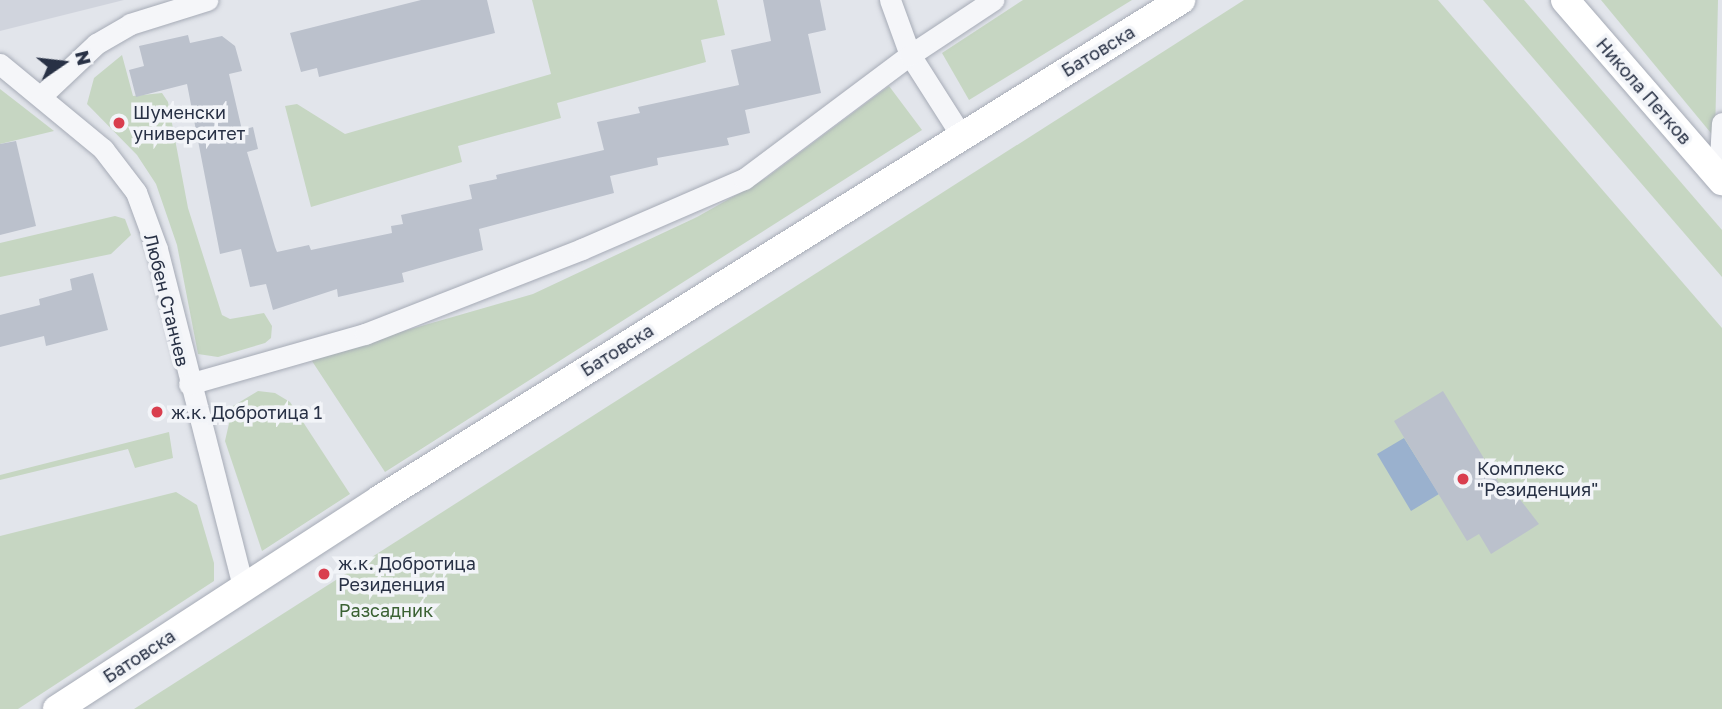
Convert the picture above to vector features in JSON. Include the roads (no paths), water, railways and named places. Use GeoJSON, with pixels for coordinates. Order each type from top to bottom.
{"type":"FeatureCollection","features":[{"type":"Feature","properties":{"kind":"street"},"geometry":{"type":"LineString","coordinates":[[41,96],[96,44],[130,24],[207,0]]}},
{"type":"Feature","properties":{"kind":"street"},"geometry":{"type":"LineString","coordinates":[[890,0],[910,55],[961,135]]}},
{"type":"Feature","properties":{"kind":"street"},"geometry":{"type":"LineString","coordinates":[[189,384],[365,334],[582,249],[744,179],[910,55],[993,0]]}},
{"type":"Feature","properties":{"kind":"street","name":"Батовска"},"geometry":{"type":"LineString","coordinates":[[57,709],[961,135],[1181,0]]}},
{"type":"Feature","properties":{"kind":"street","name":"Никола Петков"},"geometry":{"type":"LineString","coordinates":[[1565,0],[1721,180]]}},
{"type":"Feature","properties":{"kind":"street","name":"Любен Станчев"},"geometry":{"type":"LineString","coordinates":[[0,64],[103,149],[136,192],[157,249],[189,384],[244,590]]}},
{"type":"Feature","properties":{"kind":"street"},"geometry":{"type":"LineString","coordinates":[[1721,180],[1722,123]]}},
{"type":"Feature","properties":{"kind":"water"},"geometry":{"type":"Polygon","coordinates":[[[1404,438],[1439,494],[1411,511],[1377,454],[1404,438]]]}},
{"type":"Feature","properties":{"kind":"place","name":"Шуменски университет"},"geometry":{"type":"Point","coordinates":[119,123]}},
{"type":"Feature","properties":{"kind":"place","name":"ж.к. Добротица 1"},"geometry":{"type":"Point","coordinates":[157,412]}},
{"type":"Feature","properties":{"kind":"place","name":"Комплекс \"Резиденция\""},"geometry":{"type":"Point","coordinates":[1463,479]}},
{"type":"Feature","properties":{"kind":"place","name":"ж.к. Добротица Резиденция"},"geometry":{"type":"Point","coordinates":[324,574]}},
{"type":"Feature","properties":{"kind":"park label","name":"Разсадник"},"geometry":{"type":"Point","coordinates":[386,610]}}]}
